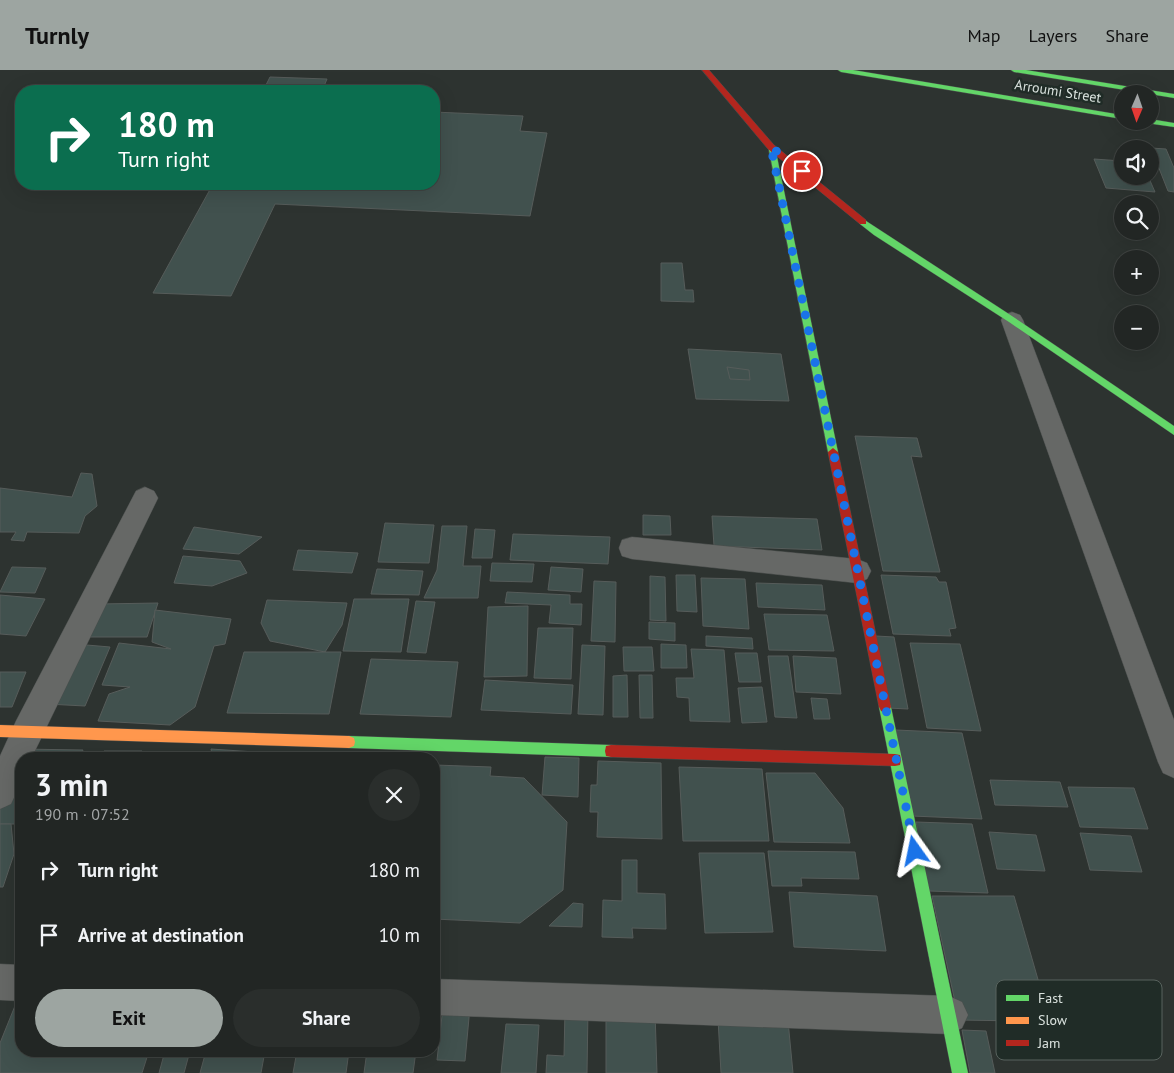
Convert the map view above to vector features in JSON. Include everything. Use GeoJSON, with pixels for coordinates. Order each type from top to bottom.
{"type":"FeatureCollection","features":[{"type":"Feature","properties":{"kind":"street"},"geometry":{"type":"LineString","coordinates":[[705,70],[771,147],[877,233],[1012,320],[1174,431]]}},
{"type":"Feature","properties":{"kind":"street","name":"Arroumi Street"},"geometry":{"type":"LineString","coordinates":[[841,70],[1114,116]]}},
{"type":"Feature","properties":{"kind":"street","name":"Arroumi Street"},"geometry":{"type":"LineString","coordinates":[[1014,70],[1174,96]]}},
{"type":"Feature","properties":{"kind":"street"},"geometry":{"type":"LineString","coordinates":[[1159,123],[1174,125]]}},
{"type":"Feature","properties":{"kind":"street"},"geometry":{"type":"LineString","coordinates":[[771,147],[960,1073]]}},
{"type":"Feature","properties":{"kind":"street"},"geometry":{"type":"LineString","coordinates":[[1012,320],[1174,762]]}},
{"type":"Feature","properties":{"kind":"street"},"geometry":{"type":"LineString","coordinates":[[0,793],[14,732],[145,498]]}},
{"type":"Feature","properties":{"kind":"street"},"geometry":{"type":"LineString","coordinates":[[632,548],[857,571]]}},
{"type":"Feature","properties":{"kind":"street"},"geometry":{"type":"LineString","coordinates":[[14,732],[895,760]]}},
{"type":"Feature","properties":{"kind":"street"},"geometry":{"type":"LineString","coordinates":[[0,982],[15,983]]}},
{"type":"Feature","properties":{"kind":"street"},"geometry":{"type":"LineString","coordinates":[[440,997],[949,1015]]}},
{"type":"Feature","properties":{"kind":"building"},"geometry":{"type":"Polygon","coordinates":[[[270,77],[327,79],[324,85],[266,85],[270,77]]]}},
{"type":"Feature","properties":{"kind":"building"},"geometry":{"type":"Polygon","coordinates":[[[440,112],[523,116],[520,131],[547,133],[530,216],[275,204],[231,296],[153,293],[210,190],[440,190],[440,112]]]}},
{"type":"Feature","properties":{"kind":"building"},"geometry":{"type":"Polygon","coordinates":[[[1159,149],[1166,149],[1174,168],[1174,192],[1168,191],[1159,168],[1159,149]]]}},
{"type":"Feature","properties":{"kind":"building"},"geometry":{"type":"Polygon","coordinates":[[[1094,159],[1114,160],[1114,185],[1152,185],[1155,192],[1106,188],[1094,159]]]}},
{"type":"Feature","properties":{"kind":"building"},"geometry":{"type":"Polygon","coordinates":[[[661,263],[682,263],[685,290],[693,290],[694,302],[661,301],[661,263]]]}},
{"type":"Feature","properties":{"kind":"building"},"geometry":{"type":"Polygon","coordinates":[[[688,349],[781,354],[789,401],[696,399],[688,349]]]}},
{"type":"Feature","properties":{"kind":"building"},"geometry":{"type":"Polygon","coordinates":[[[727,367],[749,370],[750,380],[730,379],[727,367]]]}},
{"type":"Feature","properties":{"kind":"building"},"geometry":{"type":"Polygon","coordinates":[[[855,436],[917,438],[922,457],[911,456],[940,572],[883,571],[855,436]]]}},
{"type":"Feature","properties":{"kind":"building"},"geometry":{"type":"Polygon","coordinates":[[[81,473],[92,474],[97,506],[85,516],[79,533],[27,532],[24,541],[11,540],[16,532],[0,532],[0,488],[72,497],[81,473]]]}},
{"type":"Feature","properties":{"kind":"building"},"geometry":{"type":"Polygon","coordinates":[[[643,515],[670,516],[671,535],[643,535],[643,515]]]}},
{"type":"Feature","properties":{"kind":"building"},"geometry":{"type":"Polygon","coordinates":[[[712,516],[817,519],[822,550],[714,546],[712,516]]]}},
{"type":"Feature","properties":{"kind":"building"},"geometry":{"type":"Polygon","coordinates":[[[385,523],[434,525],[429,563],[378,562],[385,523]]]}},
{"type":"Feature","properties":{"kind":"building"},"geometry":{"type":"Polygon","coordinates":[[[442,526],[467,526],[463,566],[481,566],[478,598],[424,598],[437,570],[442,526]]]}},
{"type":"Feature","properties":{"kind":"building"},"geometry":{"type":"Polygon","coordinates":[[[194,527],[262,537],[239,554],[183,549],[194,527]]]}},
{"type":"Feature","properties":{"kind":"building"},"geometry":{"type":"Polygon","coordinates":[[[475,529],[495,530],[492,558],[472,558],[475,529]]]}},
{"type":"Feature","properties":{"kind":"building"},"geometry":{"type":"Polygon","coordinates":[[[513,534],[610,537],[608,564],[510,560],[513,534]]]}},
{"type":"Feature","properties":{"kind":"building"},"geometry":{"type":"Polygon","coordinates":[[[298,550],[358,553],[352,573],[293,570],[298,550]]]}},
{"type":"Feature","properties":{"kind":"building"},"geometry":{"type":"Polygon","coordinates":[[[183,556],[240,561],[247,573],[212,586],[174,583],[183,556]]]}},
{"type":"Feature","properties":{"kind":"building"},"geometry":{"type":"Polygon","coordinates":[[[492,563],[534,564],[532,582],[490,581],[492,563]]]}},
{"type":"Feature","properties":{"kind":"building"},"geometry":{"type":"Polygon","coordinates":[[[12,567],[46,568],[35,593],[0,592],[12,567]]]}},
{"type":"Feature","properties":{"kind":"building"},"geometry":{"type":"Polygon","coordinates":[[[551,567],[583,569],[581,592],[548,590],[551,567]]]}},
{"type":"Feature","properties":{"kind":"building"},"geometry":{"type":"Polygon","coordinates":[[[377,569],[423,571],[419,595],[371,594],[377,569]]]}},
{"type":"Feature","properties":{"kind":"building"},"geometry":{"type":"Polygon","coordinates":[[[676,575],[695,575],[697,612],[677,611],[676,575]]]}},
{"type":"Feature","properties":{"kind":"building"},"geometry":{"type":"Polygon","coordinates":[[[881,575],[936,577],[939,582],[946,582],[956,628],[949,629],[951,636],[893,634],[881,575]]]}},
{"type":"Feature","properties":{"kind":"building"},"geometry":{"type":"Polygon","coordinates":[[[650,576],[665,577],[666,621],[650,620],[650,576]]]}},
{"type":"Feature","properties":{"kind":"building"},"geometry":{"type":"Polygon","coordinates":[[[701,578],[745,579],[749,629],[703,626],[701,578]]]}},
{"type":"Feature","properties":{"kind":"building"},"geometry":{"type":"Polygon","coordinates":[[[594,581],[616,582],[615,642],[591,641],[594,581]]]}},
{"type":"Feature","properties":{"kind":"building"},"geometry":{"type":"Polygon","coordinates":[[[756,583],[822,585],[825,610],[758,607],[756,583]]]}},
{"type":"Feature","properties":{"kind":"building"},"geometry":{"type":"Polygon","coordinates":[[[507,592],[570,595],[570,604],[582,604],[581,625],[549,623],[551,605],[505,603],[507,592]]]}},
{"type":"Feature","properties":{"kind":"building"},"geometry":{"type":"Polygon","coordinates":[[[0,595],[45,599],[26,636],[0,634],[0,595]]]}},
{"type":"Feature","properties":{"kind":"building"},"geometry":{"type":"Polygon","coordinates":[[[354,599],[409,599],[401,652],[343,651],[354,599]]]}},
{"type":"Feature","properties":{"kind":"building"},"geometry":{"type":"Polygon","coordinates":[[[267,600],[347,603],[342,625],[325,652],[270,641],[261,623],[267,600]]]}},
{"type":"Feature","properties":{"kind":"building"},"geometry":{"type":"Polygon","coordinates":[[[416,601],[435,602],[426,653],[407,652],[416,601]]]}},
{"type":"Feature","properties":{"kind":"building"},"geometry":{"type":"Polygon","coordinates":[[[158,603],[147,637],[87,637],[99,604],[158,603]]]}},
{"type":"Feature","properties":{"kind":"building"},"geometry":{"type":"Polygon","coordinates":[[[528,606],[527,676],[484,677],[488,607],[528,606]]]}},
{"type":"Feature","properties":{"kind":"building"},"geometry":{"type":"Polygon","coordinates":[[[155,610],[231,619],[225,644],[214,646],[195,707],[170,725],[98,721],[109,694],[130,687],[102,685],[119,643],[171,649],[152,642],[155,610]]]}},
{"type":"Feature","properties":{"kind":"building"},"geometry":{"type":"Polygon","coordinates":[[[764,614],[827,615],[834,651],[769,650],[764,614]]]}},
{"type":"Feature","properties":{"kind":"building"},"geometry":{"type":"Polygon","coordinates":[[[649,622],[675,623],[675,641],[649,639],[649,622]]]}},
{"type":"Feature","properties":{"kind":"building"},"geometry":{"type":"Polygon","coordinates":[[[538,628],[573,628],[571,679],[534,678],[538,628]]]}},
{"type":"Feature","properties":{"kind":"building"},"geometry":{"type":"Polygon","coordinates":[[[706,636],[752,638],[753,649],[706,646],[706,636]]]}},
{"type":"Feature","properties":{"kind":"building"},"geometry":{"type":"Polygon","coordinates":[[[876,636],[894,637],[908,709],[888,708],[876,636]]]}},
{"type":"Feature","properties":{"kind":"building"},"geometry":{"type":"Polygon","coordinates":[[[910,643],[960,644],[981,731],[927,728],[910,643]]]}},
{"type":"Feature","properties":{"kind":"building"},"geometry":{"type":"Polygon","coordinates":[[[75,644],[110,647],[85,706],[47,704],[75,644]]]}},
{"type":"Feature","properties":{"kind":"building"},"geometry":{"type":"Polygon","coordinates":[[[661,644],[686,645],[687,668],[661,668],[661,644]]]}},
{"type":"Feature","properties":{"kind":"building"},"geometry":{"type":"Polygon","coordinates":[[[582,645],[605,646],[603,715],[578,714],[582,645]]]}},
{"type":"Feature","properties":{"kind":"building"},"geometry":{"type":"Polygon","coordinates":[[[623,647],[652,647],[654,671],[624,671],[623,647]]]}},
{"type":"Feature","properties":{"kind":"building"},"geometry":{"type":"Polygon","coordinates":[[[691,649],[724,650],[730,722],[690,721],[689,698],[677,697],[676,678],[694,678],[691,649]]]}},
{"type":"Feature","properties":{"kind":"building"},"geometry":{"type":"Polygon","coordinates":[[[244,652],[341,652],[329,714],[227,713],[244,652]]]}},
{"type":"Feature","properties":{"kind":"building"},"geometry":{"type":"Polygon","coordinates":[[[735,653],[757,653],[761,682],[739,682],[735,653]]]}},
{"type":"Feature","properties":{"kind":"building"},"geometry":{"type":"Polygon","coordinates":[[[768,656],[788,656],[797,718],[775,717],[768,656]]]}},
{"type":"Feature","properties":{"kind":"building"},"geometry":{"type":"Polygon","coordinates":[[[793,656],[836,658],[841,694],[796,692],[793,656]]]}},
{"type":"Feature","properties":{"kind":"building"},"geometry":{"type":"Polygon","coordinates":[[[371,659],[458,662],[451,717],[360,714],[371,659]]]}},
{"type":"Feature","properties":{"kind":"building"},"geometry":{"type":"Polygon","coordinates":[[[0,672],[26,672],[12,707],[0,707],[0,672]]]}},
{"type":"Feature","properties":{"kind":"building"},"geometry":{"type":"Polygon","coordinates":[[[627,675],[628,717],[613,717],[613,676],[627,675]]]}},
{"type":"Feature","properties":{"kind":"building"},"geometry":{"type":"Polygon","coordinates":[[[639,675],[652,675],[653,718],[640,718],[639,675]]]}},
{"type":"Feature","properties":{"kind":"building"},"geometry":{"type":"Polygon","coordinates":[[[485,680],[573,685],[571,714],[481,710],[485,680]]]}},
{"type":"Feature","properties":{"kind":"building"},"geometry":{"type":"Polygon","coordinates":[[[762,687],[767,722],[742,723],[738,688],[762,687]]]}},
{"type":"Feature","properties":{"kind":"building"},"geometry":{"type":"Polygon","coordinates":[[[811,698],[827,699],[830,719],[814,719],[811,698]]]}},
{"type":"Feature","properties":{"kind":"building"},"geometry":{"type":"Polygon","coordinates":[[[896,730],[962,733],[982,819],[912,816],[896,730]]]}},
{"type":"Feature","properties":{"kind":"building"},"geometry":{"type":"Polygon","coordinates":[[[21,749],[83,750],[82,752],[20,752],[21,749]]]}},
{"type":"Feature","properties":{"kind":"building"},"geometry":{"type":"Polygon","coordinates":[[[211,749],[255,752],[212,752],[211,749]]]}},
{"type":"Feature","properties":{"kind":"building"},"geometry":{"type":"Polygon","coordinates":[[[142,751],[142,752],[104,752],[142,751]]]}},
{"type":"Feature","properties":{"kind":"building"},"geometry":{"type":"Polygon","coordinates":[[[545,757],[579,758],[578,797],[542,795],[545,757]]]}},
{"type":"Feature","properties":{"kind":"building"},"geometry":{"type":"Polygon","coordinates":[[[598,761],[661,763],[662,839],[597,837],[598,812],[590,812],[591,785],[597,785],[598,761]]]}},
{"type":"Feature","properties":{"kind":"building"},"geometry":{"type":"Polygon","coordinates":[[[15,764],[15,824],[0,824],[0,800],[15,764]]]}},
{"type":"Feature","properties":{"kind":"building"},"geometry":{"type":"Polygon","coordinates":[[[440,765],[491,767],[490,776],[524,778],[567,822],[563,890],[520,923],[440,919],[440,765]]]}},
{"type":"Feature","properties":{"kind":"building"},"geometry":{"type":"Polygon","coordinates":[[[679,767],[762,769],[769,841],[683,841],[679,767]]]}},
{"type":"Feature","properties":{"kind":"building"},"geometry":{"type":"Polygon","coordinates":[[[766,773],[815,773],[843,808],[850,843],[774,842],[766,773]]]}},
{"type":"Feature","properties":{"kind":"building"},"geometry":{"type":"Polygon","coordinates":[[[990,780],[1060,782],[1068,807],[995,805],[990,780]]]}},
{"type":"Feature","properties":{"kind":"building"},"geometry":{"type":"Polygon","coordinates":[[[1068,787],[1134,788],[1148,829],[1080,827],[1068,787]]]}},
{"type":"Feature","properties":{"kind":"building"},"geometry":{"type":"Polygon","coordinates":[[[916,822],[972,824],[988,893],[929,891],[916,822]]]}},
{"type":"Feature","properties":{"kind":"building"},"geometry":{"type":"Polygon","coordinates":[[[0,824],[11,824],[14,854],[3,887],[0,887],[0,824]]]}},
{"type":"Feature","properties":{"kind":"building"},"geometry":{"type":"Polygon","coordinates":[[[989,832],[1036,835],[1045,871],[997,869],[989,832]]]}},
{"type":"Feature","properties":{"kind":"building"},"geometry":{"type":"Polygon","coordinates":[[[1080,833],[1131,836],[1142,872],[1090,870],[1080,833]]]}},
{"type":"Feature","properties":{"kind":"building"},"geometry":{"type":"Polygon","coordinates":[[[768,851],[855,852],[859,879],[801,878],[802,886],[772,886],[768,851]]]}},
{"type":"Feature","properties":{"kind":"building"},"geometry":{"type":"Polygon","coordinates":[[[699,853],[764,853],[773,932],[705,933],[699,853]]]}},
{"type":"Feature","properties":{"kind":"building"},"geometry":{"type":"Polygon","coordinates":[[[622,860],[637,860],[637,893],[665,894],[666,929],[632,928],[633,938],[602,937],[603,900],[622,901],[622,860]]]}},
{"type":"Feature","properties":{"kind":"building"},"geometry":{"type":"Polygon","coordinates":[[[789,892],[877,896],[886,951],[794,947],[789,892]]]}},
{"type":"Feature","properties":{"kind":"building"},"geometry":{"type":"Polygon","coordinates":[[[932,896],[1014,896],[1038,980],[996,980],[996,1021],[959,1020],[932,896]]]}},
{"type":"Feature","properties":{"kind":"building"},"geometry":{"type":"Polygon","coordinates":[[[573,903],[583,904],[582,927],[549,926],[573,903]]]}},
{"type":"Feature","properties":{"kind":"building"},"geometry":{"type":"Polygon","coordinates":[[[15,1006],[15,1057],[147,1057],[142,1073],[0,1073],[0,1043],[15,1006]]]}},
{"type":"Feature","properties":{"kind":"building"},"geometry":{"type":"Polygon","coordinates":[[[443,1007],[470,1007],[465,1061],[437,1060],[437,1057],[440,1057],[443,1007]]]}},
{"type":"Feature","properties":{"kind":"building"},"geometry":{"type":"Polygon","coordinates":[[[565,1010],[588,1010],[587,1073],[546,1073],[547,1055],[564,1056],[565,1010]]]}},
{"type":"Feature","properties":{"kind":"building"},"geometry":{"type":"Polygon","coordinates":[[[606,1012],[655,1012],[657,1073],[606,1073],[606,1012]]]}},
{"type":"Feature","properties":{"kind":"building"},"geometry":{"type":"Polygon","coordinates":[[[718,1019],[788,1021],[793,1073],[721,1073],[718,1019]]]}},
{"type":"Feature","properties":{"kind":"building"},"geometry":{"type":"Polygon","coordinates":[[[506,1024],[539,1025],[536,1073],[501,1073],[506,1024]]]}},
{"type":"Feature","properties":{"kind":"building"},"geometry":{"type":"Polygon","coordinates":[[[962,1030],[986,1031],[995,1073],[970,1073],[962,1030]]]}},
{"type":"Feature","properties":{"kind":"building"},"geometry":{"type":"Polygon","coordinates":[[[163,1057],[188,1057],[184,1073],[159,1073],[163,1057]]]}},
{"type":"Feature","properties":{"kind":"building"},"geometry":{"type":"Polygon","coordinates":[[[204,1057],[264,1057],[261,1073],[200,1073],[204,1057]]]}},
{"type":"Feature","properties":{"kind":"building"},"geometry":{"type":"Polygon","coordinates":[[[296,1057],[348,1057],[346,1073],[293,1073],[296,1057]]]}},
{"type":"Feature","properties":{"kind":"building"},"geometry":{"type":"Polygon","coordinates":[[[366,1057],[415,1057],[413,1073],[364,1073],[366,1057]]]}},
{"type":"Feature","properties":{"kind":"traffic: fast"},"geometry":{"type":"LineString","coordinates":[[841,70],[1114,116]]}},
{"type":"Feature","properties":{"kind":"traffic: fast"},"geometry":{"type":"LineString","coordinates":[[1014,70],[1174,96]]}},
{"type":"Feature","properties":{"kind":"traffic: fast"},"geometry":{"type":"LineString","coordinates":[[1159,123],[1174,125]]}},
{"type":"Feature","properties":{"kind":"traffic: fast"},"geometry":{"type":"LineString","coordinates":[[771,147],[833,452]]}},
{"type":"Feature","properties":{"kind":"traffic: fast"},"geometry":{"type":"LineString","coordinates":[[863,222],[1012,320],[1174,431]]}},
{"type":"Feature","properties":{"kind":"traffic: fast"},"geometry":{"type":"LineString","coordinates":[[885,707],[960,1073]]}},
{"type":"Feature","properties":{"kind":"traffic: fast"},"geometry":{"type":"LineString","coordinates":[[349,742],[611,751]]}},
{"type":"Feature","properties":{"kind":"traffic: slow"},"geometry":{"type":"LineString","coordinates":[[0,731],[349,742]]}},
{"type":"Feature","properties":{"kind":"traffic: jam"},"geometry":{"type":"LineString","coordinates":[[705,70],[771,147],[863,222]]}},
{"type":"Feature","properties":{"kind":"traffic: jam"},"geometry":{"type":"LineString","coordinates":[[833,452],[885,707]]}},
{"type":"Feature","properties":{"kind":"traffic: jam"},"geometry":{"type":"LineString","coordinates":[[611,751],[895,760]]}},
{"type":"Feature","properties":{"kind":"route"},"geometry":{"type":"LineString","coordinates":[[802,171],[771,147],[915,851]]}}]}
